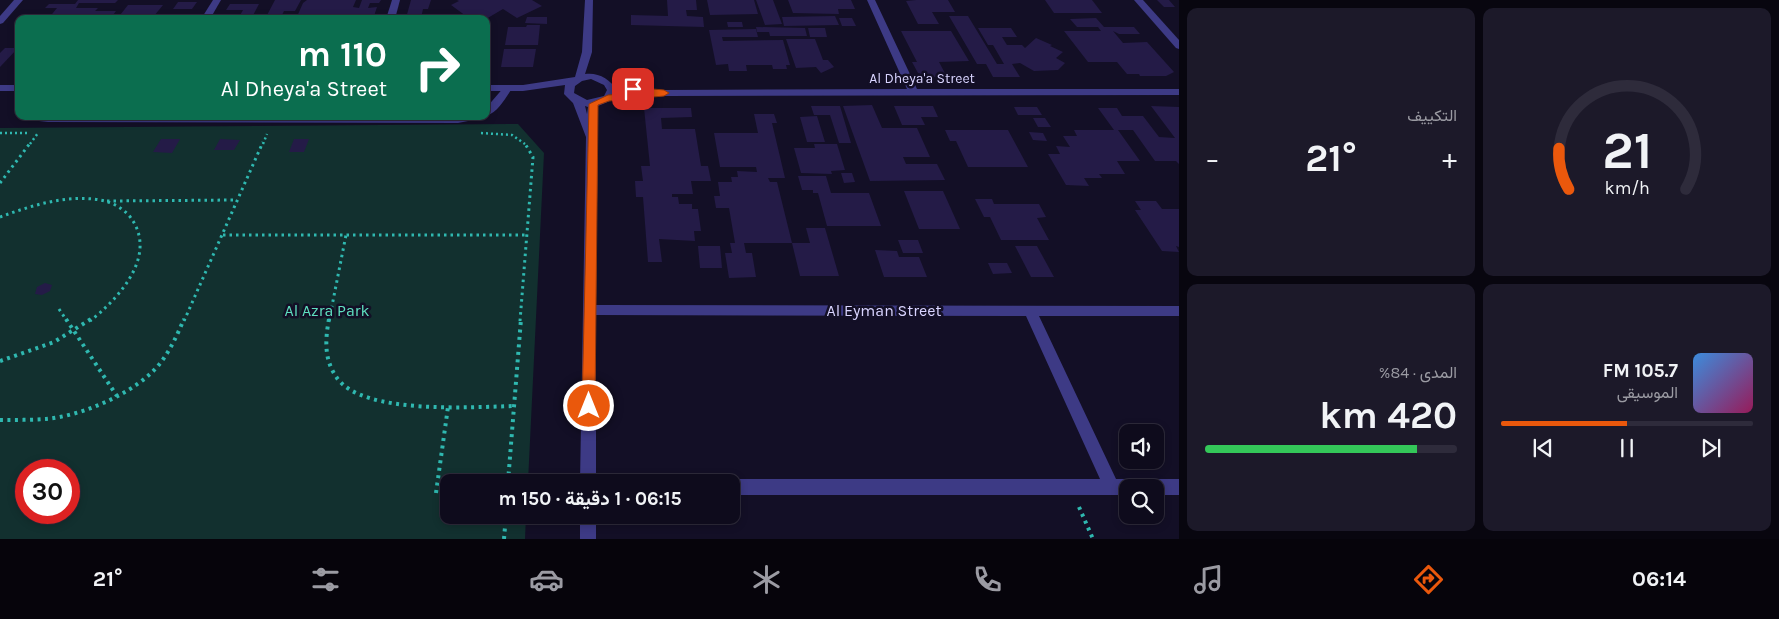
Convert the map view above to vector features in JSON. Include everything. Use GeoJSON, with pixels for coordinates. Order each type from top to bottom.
{"type":"FeatureCollection","features":[{"type":"Feature","properties":{"kind":"street"},"geometry":{"type":"LineString","coordinates":[[0,21],[19,0]]}},
{"type":"Feature","properties":{"kind":"street"},"geometry":{"type":"LineString","coordinates":[[208,15],[217,0]]}},
{"type":"Feature","properties":{"kind":"street"},"geometry":{"type":"LineString","coordinates":[[391,15],[396,0]]}},
{"type":"Feature","properties":{"kind":"street"},"geometry":{"type":"LineString","coordinates":[[589,0],[587,52],[576,79],[568,90],[575,100],[591,138]]}},
{"type":"Feature","properties":{"kind":"street"},"geometry":{"type":"LineString","coordinates":[[871,0],[913,92]]}},
{"type":"Feature","properties":{"kind":"street"},"geometry":{"type":"LineString","coordinates":[[1138,0],[1179,46]]}},
{"type":"Feature","properties":{"kind":"street"},"geometry":{"type":"LineString","coordinates":[[587,52],[598,77]]}},
{"type":"Feature","properties":{"kind":"street"},"geometry":{"type":"LineString","coordinates":[[490,88],[523,88],[557,93],[593,104],[608,98],[612,90],[604,79],[598,77],[523,88]]}},
{"type":"Feature","properties":{"kind":"street","name":"Al Dheya'a Street"},"geometry":{"type":"LineString","coordinates":[[611,87],[664,93]]}},
{"type":"Feature","properties":{"kind":"street"},"geometry":{"type":"LineString","coordinates":[[0,88],[15,88]]}},
{"type":"Feature","properties":{"kind":"street"},"geometry":{"type":"LineString","coordinates":[[490,110],[508,88]]}},
{"type":"Feature","properties":{"kind":"street","name":"Al Dheya'a Street"},"geometry":{"type":"LineString","coordinates":[[608,98],[664,93],[1179,92]]}},
{"type":"Feature","properties":{"kind":"street"},"geometry":{"type":"LineString","coordinates":[[588,474],[591,138],[593,104]]}},
{"type":"Feature","properties":{"kind":"street"},"geometry":{"type":"LineString","coordinates":[[48,120],[458,120]]}},
{"type":"Feature","properties":{"kind":"street","name":"Al Eyman Street"},"geometry":{"type":"LineString","coordinates":[[590,310],[1179,311]]}},
{"type":"Feature","properties":{"kind":"street"},"geometry":{"type":"LineString","coordinates":[[1030,310],[1111,486]]}},
{"type":"Feature","properties":{"kind":"street"},"geometry":{"type":"LineString","coordinates":[[740,487],[1179,487]]}},
{"type":"Feature","properties":{"kind":"street"},"geometry":{"type":"LineString","coordinates":[[588,524],[588,539]]}},
{"type":"Feature","properties":{"kind":"path"},"geometry":{"type":"LineString","coordinates":[[0,420],[47,419],[86,410],[117,396],[150,374],[173,344],[223,234],[236,200],[268,131],[259,131]]}},
{"type":"Feature","properties":{"kind":"path"},"geometry":{"type":"LineString","coordinates":[[0,133],[48,133]]}},
{"type":"Feature","properties":{"kind":"path"},"geometry":{"type":"LineString","coordinates":[[0,183],[38,133]]}},
{"type":"Feature","properties":{"kind":"path"},"geometry":{"type":"LineString","coordinates":[[476,133],[505,133],[519,138],[530,148],[533,157],[509,474]]}},
{"type":"Feature","properties":{"kind":"path"},"geometry":{"type":"LineString","coordinates":[[0,217],[35,204],[73,198],[106,201],[236,200]]}},
{"type":"Feature","properties":{"kind":"path"},"geometry":{"type":"LineString","coordinates":[[0,361],[36,351],[74,332],[103,310],[124,287],[137,263],[141,242],[137,224],[125,210],[106,201]]}},
{"type":"Feature","properties":{"kind":"path"},"geometry":{"type":"LineString","coordinates":[[223,234],[527,235]]}},
{"type":"Feature","properties":{"kind":"path"},"geometry":{"type":"LineString","coordinates":[[346,234],[325,340],[328,361],[337,379],[356,394],[386,403],[448,407],[514,406]]}},
{"type":"Feature","properties":{"kind":"path"},"geometry":{"type":"LineString","coordinates":[[59,309],[117,396]]}},
{"type":"Feature","properties":{"kind":"path"},"geometry":{"type":"LineString","coordinates":[[436,493],[448,407]]}},
{"type":"Feature","properties":{"kind":"path"},"geometry":{"type":"LineString","coordinates":[[1070,486],[1093,539]]}},
{"type":"Feature","properties":{"kind":"path"},"geometry":{"type":"LineString","coordinates":[[504,539],[505,524]]}},
{"type":"Feature","properties":{"kind":"green space","name":"Al Azra Park"},"geometry":{"type":"Polygon","coordinates":[[[518,124],[544,153],[528,474],[440,474],[440,524],[526,524],[525,539],[0,539],[0,128],[518,124]]]}},
{"type":"Feature","properties":{"kind":"building"},"geometry":{"type":"Polygon","coordinates":[[[78,0],[118,0],[115,3],[79,3],[76,8],[98,8],[95,11],[116,11],[113,15],[51,15],[57,8],[45,8],[49,4],[75,4],[78,0]]]}},
{"type":"Feature","properties":{"kind":"building"},"geometry":{"type":"Polygon","coordinates":[[[275,0],[301,0],[295,11],[284,11],[282,15],[267,15],[275,0]]]}},
{"type":"Feature","properties":{"kind":"building"},"geometry":{"type":"Polygon","coordinates":[[[307,0],[356,0],[353,7],[359,8],[362,0],[381,0],[379,3],[370,3],[368,8],[377,7],[374,15],[298,15],[303,3],[307,0]]]}},
{"type":"Feature","properties":{"kind":"building"},"geometry":{"type":"Polygon","coordinates":[[[411,0],[431,0],[428,9],[423,9],[422,15],[407,15],[411,0]]]}},
{"type":"Feature","properties":{"kind":"building"},"geometry":{"type":"Polygon","coordinates":[[[457,0],[532,0],[542,6],[517,18],[503,9],[490,17],[490,15],[465,15],[451,5],[459,1],[457,0]]]}},
{"type":"Feature","properties":{"kind":"building"},"geometry":{"type":"Polygon","coordinates":[[[667,0],[696,0],[697,10],[686,10],[687,16],[703,17],[704,27],[631,25],[631,15],[668,16],[667,0]]]}},
{"type":"Feature","properties":{"kind":"building"},"geometry":{"type":"Polygon","coordinates":[[[707,0],[754,0],[758,14],[710,15],[707,0]]]}},
{"type":"Feature","properties":{"kind":"building"},"geometry":{"type":"Polygon","coordinates":[[[756,0],[773,0],[782,24],[765,25],[756,0]]]}},
{"type":"Feature","properties":{"kind":"building"},"geometry":{"type":"Polygon","coordinates":[[[788,0],[851,0],[855,9],[838,9],[839,14],[793,13],[788,0]]]}},
{"type":"Feature","properties":{"kind":"building"},"geometry":{"type":"Polygon","coordinates":[[[948,0],[955,12],[932,12],[939,24],[918,24],[906,1],[948,0]]]}},
{"type":"Feature","properties":{"kind":"building"},"geometry":{"type":"Polygon","coordinates":[[[1045,0],[1092,0],[1102,13],[1054,13],[1045,0]]]}},
{"type":"Feature","properties":{"kind":"building"},"geometry":{"type":"Polygon","coordinates":[[[1157,0],[1169,0],[1175,7],[1164,7],[1157,0]]]}},
{"type":"Feature","properties":{"kind":"building"},"geometry":{"type":"Polygon","coordinates":[[[178,2],[197,2],[192,9],[173,9],[178,2]]]}},
{"type":"Feature","properties":{"kind":"building"},"geometry":{"type":"Polygon","coordinates":[[[230,4],[259,4],[253,15],[240,15],[243,10],[226,10],[230,4]]]}},
{"type":"Feature","properties":{"kind":"building"},"geometry":{"type":"Polygon","coordinates":[[[128,5],[163,5],[155,15],[120,15],[128,5]]]}},
{"type":"Feature","properties":{"kind":"building"},"geometry":{"type":"Polygon","coordinates":[[[835,16],[839,25],[784,26],[782,17],[835,16]]]}},
{"type":"Feature","properties":{"kind":"building"},"geometry":{"type":"Polygon","coordinates":[[[949,16],[968,16],[997,64],[1004,64],[993,45],[988,45],[978,28],[1011,28],[1017,37],[1002,37],[1007,45],[1022,45],[1025,48],[1036,38],[1063,52],[1056,58],[1065,63],[1058,70],[1034,71],[1020,63],[1012,64],[1020,77],[993,77],[986,64],[977,64],[949,16]]]}},
{"type":"Feature","properties":{"kind":"building"},"geometry":{"type":"Polygon","coordinates":[[[527,17],[547,17],[547,24],[525,23],[527,17]]]}},
{"type":"Feature","properties":{"kind":"building"},"geometry":{"type":"Polygon","coordinates":[[[839,18],[852,18],[856,26],[842,26],[839,18]]]}},
{"type":"Feature","properties":{"kind":"building"},"geometry":{"type":"Polygon","coordinates":[[[1096,18],[1104,27],[1134,27],[1140,34],[1119,34],[1113,31],[1123,43],[1147,42],[1174,72],[1166,76],[1140,76],[1139,74],[1127,74],[1117,62],[1088,62],[1064,31],[1101,31],[1098,27],[1077,27],[1070,19],[1096,18]]]}},
{"type":"Feature","properties":{"kind":"building"},"geometry":{"type":"Polygon","coordinates":[[[727,22],[742,22],[743,27],[728,27],[727,22]]]}},
{"type":"Feature","properties":{"kind":"building"},"geometry":{"type":"Polygon","coordinates":[[[527,25],[540,25],[538,45],[505,45],[508,27],[526,27],[527,25]]]}},
{"type":"Feature","properties":{"kind":"building"},"geometry":{"type":"Polygon","coordinates":[[[756,27],[805,28],[807,36],[770,36],[769,32],[757,32],[756,27]]]}},
{"type":"Feature","properties":{"kind":"building"},"geometry":{"type":"Polygon","coordinates":[[[808,28],[825,28],[827,37],[810,37],[808,28]]]}},
{"type":"Feature","properties":{"kind":"building"},"geometry":{"type":"Polygon","coordinates":[[[756,29],[758,37],[722,37],[723,41],[783,40],[790,65],[786,65],[787,69],[773,69],[772,65],[746,65],[747,71],[729,71],[728,64],[716,65],[709,30],[756,29]]]}},
{"type":"Feature","properties":{"kind":"building"},"geometry":{"type":"Polygon","coordinates":[[[901,31],[951,31],[969,61],[939,62],[947,77],[929,77],[918,73],[912,62],[917,62],[901,31]]]}},
{"type":"Feature","properties":{"kind":"building"},"geometry":{"type":"Polygon","coordinates":[[[786,39],[815,39],[823,60],[828,60],[834,67],[821,73],[816,67],[796,68],[786,39]]]}},
{"type":"Feature","properties":{"kind":"building"},"geometry":{"type":"Polygon","coordinates":[[[5,48],[15,48],[15,51],[0,67],[0,53],[5,48]]]}},
{"type":"Feature","properties":{"kind":"building"},"geometry":{"type":"Polygon","coordinates":[[[504,49],[536,49],[533,67],[501,67],[504,49]]]}},
{"type":"Feature","properties":{"kind":"building"},"geometry":{"type":"Polygon","coordinates":[[[872,105],[882,128],[917,128],[930,157],[903,157],[906,164],[937,164],[945,180],[870,181],[843,106],[872,105]]]}},
{"type":"Feature","properties":{"kind":"building"},"geometry":{"type":"Polygon","coordinates":[[[811,106],[840,106],[851,143],[839,143],[830,115],[814,115],[811,106]]]}},
{"type":"Feature","properties":{"kind":"building"},"geometry":{"type":"Polygon","coordinates":[[[894,106],[933,106],[938,117],[921,117],[925,125],[902,125],[894,106]]]}},
{"type":"Feature","properties":{"kind":"building"},"geometry":{"type":"Polygon","coordinates":[[[1151,106],[1179,107],[1179,164],[1176,161],[1155,161],[1133,130],[1118,130],[1140,161],[1117,161],[1125,174],[1099,174],[1102,178],[1084,178],[1089,186],[1066,185],[1048,154],[1060,154],[1056,146],[1070,147],[1063,136],[1077,136],[1074,130],[1114,130],[1098,108],[1117,108],[1122,116],[1143,116],[1159,137],[1175,138],[1151,106]]]}},
{"type":"Feature","properties":{"kind":"building"},"geometry":{"type":"Polygon","coordinates":[[[1014,107],[1037,107],[1042,115],[1018,115],[1014,107]]]}},
{"type":"Feature","properties":{"kind":"building"},"geometry":{"type":"Polygon","coordinates":[[[644,108],[691,108],[692,117],[661,118],[662,129],[695,129],[701,166],[708,166],[711,181],[691,181],[693,194],[672,194],[672,197],[678,197],[679,204],[692,204],[692,209],[698,209],[701,231],[694,231],[695,241],[659,239],[662,262],[648,262],[643,197],[636,197],[635,181],[643,181],[641,166],[650,166],[644,108]]]}},
{"type":"Feature","properties":{"kind":"building"},"geometry":{"type":"Polygon","coordinates":[[[754,114],[774,114],[777,123],[772,123],[785,178],[768,178],[770,182],[777,182],[792,243],[744,243],[746,253],[752,253],[756,277],[729,278],[725,253],[732,253],[730,243],[735,243],[729,208],[716,208],[714,196],[720,196],[718,182],[732,182],[731,177],[738,177],[737,171],[757,172],[756,167],[720,167],[714,133],[758,133],[754,114]]]}},
{"type":"Feature","properties":{"kind":"building"},"geometry":{"type":"Polygon","coordinates":[[[817,116],[825,142],[807,142],[800,117],[817,116]]]}},
{"type":"Feature","properties":{"kind":"building"},"geometry":{"type":"Polygon","coordinates":[[[1033,118],[1045,118],[1051,127],[1038,127],[1033,118]]]}},
{"type":"Feature","properties":{"kind":"building"},"geometry":{"type":"Polygon","coordinates":[[[945,130],[1008,130],[1028,167],[968,167],[956,141],[950,141],[945,130]]]}},
{"type":"Feature","properties":{"kind":"building"},"geometry":{"type":"Polygon","coordinates":[[[1029,132],[1043,133],[1047,141],[1033,140],[1029,132]]]}},
{"type":"Feature","properties":{"kind":"building"},"geometry":{"type":"Polygon","coordinates":[[[161,139],[180,139],[172,153],[153,152],[161,139]]]}},
{"type":"Feature","properties":{"kind":"building"},"geometry":{"type":"Polygon","coordinates":[[[220,139],[240,140],[234,150],[214,150],[220,139]]]}},
{"type":"Feature","properties":{"kind":"building"},"geometry":{"type":"Polygon","coordinates":[[[294,139],[309,139],[304,152],[289,152],[294,139]]]}},
{"type":"Feature","properties":{"kind":"building"},"geometry":{"type":"Polygon","coordinates":[[[814,144],[837,144],[845,170],[831,171],[832,174],[801,173],[794,148],[815,148],[814,144]]]}},
{"type":"Feature","properties":{"kind":"building"},"geometry":{"type":"Polygon","coordinates":[[[841,173],[852,173],[855,182],[844,183],[841,173]]]}},
{"type":"Feature","properties":{"kind":"building"},"geometry":{"type":"Polygon","coordinates":[[[798,176],[826,176],[831,193],[869,193],[881,226],[827,226],[818,193],[813,193],[813,190],[802,190],[798,176]]]}},
{"type":"Feature","properties":{"kind":"building"},"geometry":{"type":"Polygon","coordinates":[[[904,191],[943,191],[960,229],[919,229],[904,191]]]}},
{"type":"Feature","properties":{"kind":"building"},"geometry":{"type":"Polygon","coordinates":[[[975,199],[992,199],[994,204],[1039,204],[1046,217],[1037,218],[1049,240],[1001,240],[990,217],[984,217],[975,199]]]}},
{"type":"Feature","properties":{"kind":"building"},"geometry":{"type":"Polygon","coordinates":[[[1135,201],[1156,201],[1162,209],[1179,209],[1179,247],[1176,246],[1179,252],[1162,251],[1135,210],[1141,210],[1135,201]]]}},
{"type":"Feature","properties":{"kind":"building"},"geometry":{"type":"Polygon","coordinates":[[[806,228],[825,228],[839,276],[800,276],[792,243],[810,243],[806,228]]]}},
{"type":"Feature","properties":{"kind":"building"},"geometry":{"type":"Polygon","coordinates":[[[898,240],[918,240],[923,253],[903,253],[898,240]]]}},
{"type":"Feature","properties":{"kind":"building"},"geometry":{"type":"Polygon","coordinates":[[[698,246],[720,246],[722,268],[700,268],[698,246]]]}},
{"type":"Feature","properties":{"kind":"building"},"geometry":{"type":"Polygon","coordinates":[[[1015,246],[1037,246],[1054,277],[1031,277],[1015,246]]]}},
{"type":"Feature","properties":{"kind":"building"},"geometry":{"type":"Polygon","coordinates":[[[875,250],[897,251],[899,257],[919,257],[927,277],[884,277],[875,250]]]}},
{"type":"Feature","properties":{"kind":"building"},"geometry":{"type":"Polygon","coordinates":[[[988,263],[1007,263],[1012,273],[993,274],[988,263]]]}},
{"type":"Feature","properties":{"kind":"building"},"geometry":{"type":"Polygon","coordinates":[[[45,283],[52,285],[50,291],[42,295],[35,294],[37,287],[45,283]]]}},
{"type":"Feature","properties":{"kind":"route"},"geometry":{"type":"LineString","coordinates":[[589,406],[591,138],[593,104],[608,98],[626,95],[664,93],[633,89]]}}]}
